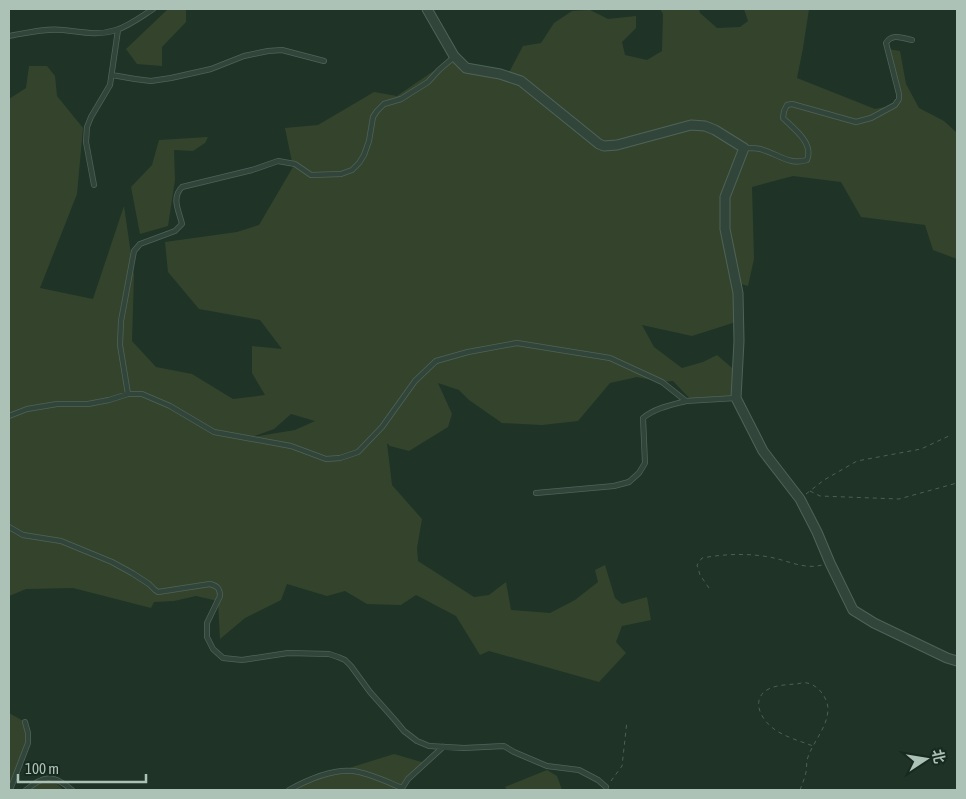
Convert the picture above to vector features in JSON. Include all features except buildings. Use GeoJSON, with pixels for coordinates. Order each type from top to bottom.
{"type":"FeatureCollection","features":[{"type":"Feature","properties":{"kind":"street"},"geometry":{"type":"LineString","coordinates":[[427,9],[454,56],[466,68],[500,74],[521,81],[598,144],[604,146],[617,145],[691,125],[705,126],[715,130],[744,148],[725,198],[724,229],[738,292],[739,341],[736,398],[763,451],[800,498],[854,610],[882,627],[946,658],[957,661]]}},
{"type":"Feature","properties":{"kind":"lane"},"geometry":{"type":"LineString","coordinates":[[9,36],[61,30],[98,34],[118,30],[153,9]]}},
{"type":"Feature","properties":{"kind":"lane"},"geometry":{"type":"LineString","coordinates":[[94,185],[86,142],[87,127],[108,89],[112,75],[118,30]]}},
{"type":"Feature","properties":{"kind":"lane"},"geometry":{"type":"LineString","coordinates":[[744,148],[760,149],[793,162],[807,160],[809,149],[806,142],[784,118],[784,111],[787,105],[792,104],[856,122],[871,118],[894,105],[899,99],[886,43],[889,38],[894,36],[912,40]]}},
{"type":"Feature","properties":{"kind":"lane"},"geometry":{"type":"LineString","coordinates":[[112,75],[151,81],[211,70],[244,56],[282,50],[324,61]]}},
{"type":"Feature","properties":{"kind":"lane"},"geometry":{"type":"LineString","coordinates":[[128,394],[120,337],[123,308],[134,251],[140,244],[175,231],[182,224],[176,202],[178,191],[182,187],[252,170],[278,161],[295,164],[311,175],[341,174],[352,170],[364,155],[373,117],[377,111],[384,104],[400,99],[428,82],[454,56]]}},
{"type":"Feature","properties":{"kind":"lane"},"geometry":{"type":"LineString","coordinates":[[9,416],[28,409],[57,404],[88,404],[128,394],[142,394],[170,406],[214,432],[291,446],[326,459],[340,458],[358,452],[382,427],[415,381],[436,361],[468,352],[517,343],[610,358],[662,382],[686,401]]}},
{"type":"Feature","properties":{"kind":"lane"},"geometry":{"type":"LineString","coordinates":[[536,493],[614,486],[629,482],[639,473],[645,462],[643,418],[650,412],[686,401],[736,398]]}},
{"type":"Feature","properties":{"kind":"lane"},"geometry":{"type":"LineString","coordinates":[[9,527],[23,535],[61,541],[112,562],[149,584],[158,592],[214,585],[220,591],[220,596],[207,624],[207,637],[213,649],[223,658],[242,660],[288,653],[330,654],[345,660],[370,692],[404,730],[417,741],[429,746],[443,747],[504,746],[547,766],[579,770],[598,780],[606,787]]}},
{"type":"Feature","properties":{"kind":"lane"},"geometry":{"type":"LineString","coordinates":[[10,790],[28,743],[25,722]]}},
{"type":"Feature","properties":{"kind":"lane"},"geometry":{"type":"LineString","coordinates":[[289,790],[304,782],[320,777],[338,772],[354,771],[402,789],[408,779],[443,747]]}},
{"type":"Feature","properties":{"kind":"lane"},"geometry":{"type":"LineString","coordinates":[[26,790],[41,779],[50,778],[72,790]]}},
{"type":"Feature","properties":{"kind":"path"},"geometry":{"type":"LineString","coordinates":[[800,498],[824,480],[857,461],[921,449],[951,435]]}},
{"type":"Feature","properties":{"kind":"path"},"geometry":{"type":"LineString","coordinates":[[809,491],[820,496],[899,500],[957,483]]}},
{"type":"Feature","properties":{"kind":"path"},"geometry":{"type":"LineString","coordinates":[[709,588],[700,574],[697,565],[702,558],[747,554],[768,556],[812,568],[830,563]]}},
{"type":"Feature","properties":{"kind":"path"},"geometry":{"type":"LineString","coordinates":[[800,790],[806,773],[807,760],[826,724],[828,706],[826,699],[819,690],[805,683],[787,684],[763,693],[759,705],[766,721],[775,730],[813,746]]}},
{"type":"Feature","properties":{"kind":"path"},"geometry":{"type":"LineString","coordinates":[[606,787],[622,766],[627,721]]}},
{"type":"Feature","properties":{"kind":"green space"},"geometry":{"type":"Polygon","coordinates":[[[168,9],[186,9],[186,22],[162,47],[162,66],[137,64],[126,49],[168,9]]]}},
{"type":"Feature","properties":{"kind":"green space"},"geometry":{"type":"Polygon","coordinates":[[[660,9],[699,9],[700,13],[717,28],[740,27],[748,21],[744,9],[809,9],[797,78],[875,109],[894,105],[899,94],[888,49],[900,51],[906,84],[919,108],[944,121],[957,133],[957,259],[933,250],[925,225],[861,217],[841,182],[793,176],[752,187],[754,259],[748,286],[731,281],[739,321],[692,336],[642,325],[654,347],[682,368],[703,362],[717,355],[738,373],[736,398],[692,401],[673,381],[662,382],[637,377],[610,383],[578,421],[542,425],[502,423],[469,400],[459,390],[438,383],[452,414],[448,427],[409,451],[390,446],[387,443],[392,485],[422,519],[417,548],[418,561],[474,597],[489,595],[506,582],[511,610],[550,613],[575,600],[598,582],[595,570],[605,565],[615,598],[622,604],[647,597],[651,620],[622,626],[616,642],[626,653],[599,682],[489,651],[480,655],[456,616],[416,595],[401,605],[367,604],[345,591],[327,596],[287,584],[281,600],[245,618],[220,639],[218,601],[196,596],[174,601],[154,602],[151,608],[73,588],[26,589],[9,596],[9,99],[26,88],[29,66],[47,66],[55,76],[57,96],[83,128],[77,194],[40,288],[93,299],[124,206],[134,275],[132,341],[156,367],[192,374],[233,399],[265,395],[252,373],[252,346],[282,349],[260,320],[199,309],[168,272],[165,242],[237,232],[259,225],[293,167],[285,128],[318,125],[374,92],[397,96],[451,59],[507,76],[523,46],[541,43],[554,23],[572,11],[590,10],[608,19],[636,16],[636,28],[622,42],[625,55],[647,60],[662,51],[663,14],[660,9]],[[291,414],[274,429],[252,437],[295,430],[315,421],[291,414]]]}},
{"type":"Feature","properties":{"kind":"green space"},"geometry":{"type":"Polygon","coordinates":[[[208,137],[205,143],[193,151],[174,150],[175,180],[168,226],[140,234],[131,187],[152,165],[159,140],[208,137]]]}},
{"type":"Feature","properties":{"kind":"green space"},"geometry":{"type":"Polygon","coordinates":[[[9,713],[25,722],[28,743],[9,790],[9,713]]]}},
{"type":"Feature","properties":{"kind":"green space"},"geometry":{"type":"Polygon","coordinates":[[[394,754],[425,763],[401,790],[290,790],[304,782],[394,754]]]}},
{"type":"Feature","properties":{"kind":"green space"},"geometry":{"type":"Polygon","coordinates":[[[547,770],[557,776],[562,790],[507,790],[505,787],[547,770]]]}},
{"type":"Feature","properties":{"kind":"green space"},"geometry":{"type":"Polygon","coordinates":[[[50,778],[64,790],[27,790],[50,778]]]}}]}
